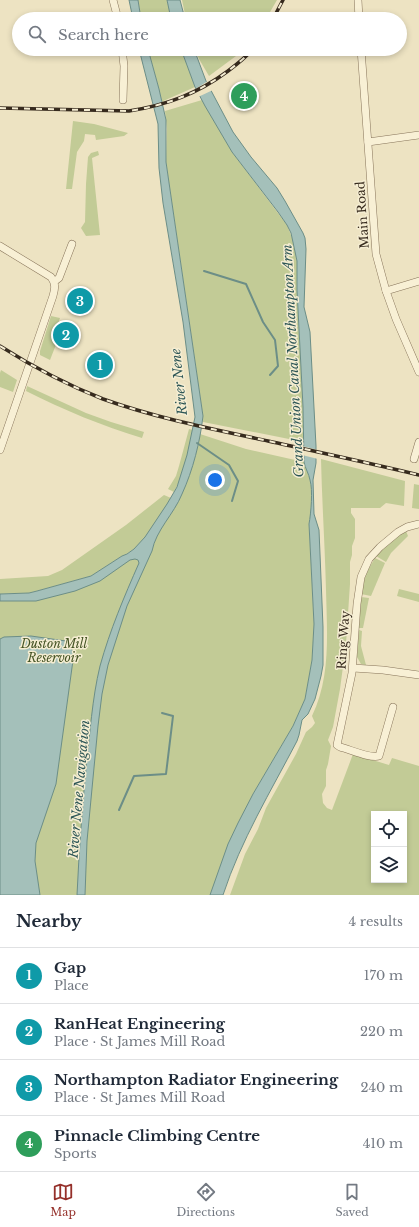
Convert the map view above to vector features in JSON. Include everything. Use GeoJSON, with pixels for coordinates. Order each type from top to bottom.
{"type":"FeatureCollection","features":[{"type":"Feature","properties":{"kind":"street"},"geometry":{"type":"LineString","coordinates":[[113,0],[116,12]]}},
{"type":"Feature","properties":{"kind":"street"},"geometry":{"type":"LineString","coordinates":[[358,0],[359,12]]}},
{"type":"Feature","properties":{"kind":"street"},"geometry":{"type":"LineString","coordinates":[[123,56],[123,100]]}},
{"type":"Feature","properties":{"kind":"street","name":"Main Road"},"geometry":{"type":"LineString","coordinates":[[362,56],[376,254],[386,291],[396,319],[419,372]]}},
{"type":"Feature","properties":{"kind":"street"},"geometry":{"type":"LineString","coordinates":[[368,142],[419,135]]}},
{"type":"Feature","properties":{"kind":"street"},"geometry":{"type":"LineString","coordinates":[[0,450],[53,296],[55,281],[59,278],[72,244]]}},
{"type":"Feature","properties":{"kind":"street"},"geometry":{"type":"LineString","coordinates":[[0,246],[51,277],[55,281]]}},
{"type":"Feature","properties":{"kind":"street"},"geometry":{"type":"LineString","coordinates":[[386,291],[419,281]]}},
{"type":"Feature","properties":{"kind":"street"},"geometry":{"type":"LineString","coordinates":[[414,459],[419,442]]}},
{"type":"Feature","properties":{"kind":"street","name":"Ring Way"},"geometry":{"type":"LineString","coordinates":[[386,760],[337,745],[353,668],[358,590],[365,567],[369,559],[376,551],[391,537],[407,527],[419,524]]}},
{"type":"Feature","properties":{"kind":"street"},"geometry":{"type":"LineString","coordinates":[[353,668],[419,675]]}},
{"type":"Feature","properties":{"kind":"street"},"geometry":{"type":"LineString","coordinates":[[376,757],[379,756],[381,752],[393,707]]}},
{"type":"Feature","properties":{"kind":"green space"},"geometry":{"type":"Polygon","coordinates":[[[138,0],[167,0],[170,12],[140,12],[138,0]]]}},
{"type":"Feature","properties":{"kind":"green space"},"geometry":{"type":"Polygon","coordinates":[[[182,0],[277,0],[270,12],[185,12],[182,0]]]}},
{"type":"Feature","properties":{"kind":"green space"},"geometry":{"type":"Polygon","coordinates":[[[150,56],[184,56],[195,87],[161,102],[150,56]]]}},
{"type":"Feature","properties":{"kind":"green space"},"geometry":{"type":"Polygon","coordinates":[[[198,56],[236,56],[209,76],[198,56]]]}},
{"type":"Feature","properties":{"kind":"green space"},"geometry":{"type":"Polygon","coordinates":[[[202,100],[232,152],[287,225],[294,243],[297,261],[304,442],[203,422],[166,162],[167,129],[165,111],[202,100]]]}},
{"type":"Feature","properties":{"kind":"green space"},"geometry":{"type":"Polygon","coordinates":[[[73,121],[94,124],[128,133],[124,136],[96,140],[95,135],[85,134],[84,141],[77,152],[72,189],[66,189],[73,121]]]}},
{"type":"Feature","properties":{"kind":"green space"},"geometry":{"type":"Polygon","coordinates":[[[98,151],[99,155],[92,158],[100,235],[86,236],[81,228],[85,222],[88,157],[91,153],[98,151]]]}},
{"type":"Feature","properties":{"kind":"green space"},"geometry":{"type":"Polygon","coordinates":[[[51,316],[60,318],[52,340],[57,342],[50,360],[40,355],[40,351],[51,316]]]}},
{"type":"Feature","properties":{"kind":"green space"},"geometry":{"type":"Polygon","coordinates":[[[1,370],[17,380],[13,392],[0,387],[1,370]]]}},
{"type":"Feature","properties":{"kind":"green space"},"geometry":{"type":"Polygon","coordinates":[[[27,386],[86,413],[144,432],[142,438],[98,423],[55,405],[26,391],[27,386]]]}},
{"type":"Feature","properties":{"kind":"green space"},"geometry":{"type":"Polygon","coordinates":[[[189,429],[193,430],[188,454],[181,478],[174,492],[168,489],[176,476],[189,429]]]}},
{"type":"Feature","properties":{"kind":"green space"},"geometry":{"type":"Polygon","coordinates":[[[200,434],[246,449],[304,462],[313,487],[309,524],[314,624],[312,660],[305,699],[293,726],[253,794],[216,895],[0,895],[0,597],[29,597],[82,584],[144,549],[170,508],[195,458],[200,434]]]}},
{"type":"Feature","properties":{"kind":"green space"},"geometry":{"type":"Polygon","coordinates":[[[321,459],[405,481],[404,506],[386,503],[380,508],[351,508],[351,513],[355,519],[355,538],[352,546],[350,562],[346,644],[333,727],[328,740],[331,746],[326,770],[326,786],[322,794],[323,803],[327,808],[332,810],[353,754],[389,765],[392,758],[419,766],[419,895],[230,895],[245,854],[258,829],[266,808],[296,754],[306,732],[315,723],[312,716],[318,701],[325,670],[327,638],[321,459]]]}},
{"type":"Feature","properties":{"kind":"green space"},"geometry":{"type":"Polygon","coordinates":[[[414,484],[419,485],[419,509],[412,508],[414,484]]]}},
{"type":"Feature","properties":{"kind":"green space"},"geometry":{"type":"Polygon","coordinates":[[[164,495],[171,498],[150,531],[137,547],[91,576],[29,593],[0,594],[0,579],[48,576],[62,570],[126,525],[164,495]]]}},
{"type":"Feature","properties":{"kind":"green space"},"geometry":{"type":"Polygon","coordinates":[[[406,531],[408,536],[391,553],[386,562],[376,556],[390,542],[406,531]]]}},
{"type":"Feature","properties":{"kind":"green space"},"geometry":{"type":"Polygon","coordinates":[[[375,558],[385,563],[371,596],[361,594],[366,573],[375,558]]]}},
{"type":"Feature","properties":{"kind":"green space"},"geometry":{"type":"Polygon","coordinates":[[[399,589],[419,594],[419,602],[397,596],[399,589]]]}},
{"type":"Feature","properties":{"kind":"green space"},"geometry":{"type":"Polygon","coordinates":[[[361,597],[369,598],[363,628],[359,628],[361,597]]]}},
{"type":"Feature","properties":{"kind":"green space"},"geometry":{"type":"Polygon","coordinates":[[[359,630],[362,631],[361,646],[366,665],[361,664],[357,657],[359,630]]]}},
{"type":"Feature","properties":{"kind":"water"},"geometry":{"type":"Polygon","coordinates":[[[129,0],[138,0],[140,12],[132,12],[129,0]]]}},
{"type":"Feature","properties":{"kind":"water"},"geometry":{"type":"Polygon","coordinates":[[[167,0],[180,0],[183,12],[170,12],[167,0]]]}},
{"type":"Feature","properties":{"kind":"water"},"geometry":{"type":"Polygon","coordinates":[[[141,56],[150,56],[166,120],[166,162],[203,416],[196,456],[190,475],[179,501],[157,536],[152,551],[127,606],[108,665],[102,694],[98,726],[87,841],[85,895],[77,895],[86,768],[97,678],[113,627],[139,563],[138,560],[135,559],[130,560],[100,581],[75,591],[36,601],[0,601],[0,594],[29,593],[91,576],[134,549],[145,537],[177,487],[187,455],[195,417],[183,322],[163,203],[159,168],[158,124],[141,56]]]}},
{"type":"Feature","properties":{"kind":"water"},"geometry":{"type":"Polygon","coordinates":[[[184,56],[197,56],[206,81],[233,132],[251,157],[277,188],[305,238],[304,307],[310,332],[316,446],[316,463],[313,480],[314,514],[319,530],[323,627],[323,665],[315,699],[308,714],[302,720],[297,741],[247,835],[223,895],[210,895],[228,844],[253,794],[293,726],[305,699],[312,660],[314,624],[309,524],[311,484],[304,462],[297,261],[291,233],[278,212],[232,152],[195,87],[184,56]]]}},
{"type":"Feature","properties":{"kind":"water","name":"Duston Mill Reservoir"},"geometry":{"type":"Polygon","coordinates":[[[31,636],[66,641],[74,653],[56,784],[36,843],[35,861],[40,895],[0,895],[0,639],[4,637],[31,636]]]}},
{"type":"Feature","properties":{"kind":"pier"},"geometry":{"type":"Polygon","coordinates":[[[208,81],[213,90],[198,97],[194,90],[208,81]]]}},
{"type":"Feature","properties":{"kind":"pier"},"geometry":{"type":"Polygon","coordinates":[[[302,446],[318,450],[318,459],[302,455],[302,446]]]}},
{"type":"Feature","properties":{"kind":"waterway"},"geometry":{"type":"LineString","coordinates":[[204,271],[246,284],[263,322],[275,340],[278,366],[270,375]]}},
{"type":"Feature","properties":{"kind":"waterway"},"geometry":{"type":"LineString","coordinates":[[197,443],[229,465],[238,481],[232,501]]}},
{"type":"Feature","properties":{"kind":"waterway"},"geometry":{"type":"LineString","coordinates":[[119,810],[134,776],[166,774],[173,716],[162,713]]}},
{"type":"Feature","properties":{"kind":"railway"},"geometry":{"type":"LineString","coordinates":[[277,12],[283,0]]}},
{"type":"Feature","properties":{"kind":"railway"},"geometry":{"type":"LineString","coordinates":[[0,108],[129,111],[143,109],[169,102],[205,86],[231,69],[246,56]]}},
{"type":"Feature","properties":{"kind":"railway"},"geometry":{"type":"LineString","coordinates":[[0,346],[63,382],[123,406],[184,423],[419,475]]}},
{"type":"Feature","properties":{"kind":"place","name":"Pinnacle Climbing Centre"},"geometry":{"type":"Point","coordinates":[244,96]}},
{"type":"Feature","properties":{"kind":"place","name":"Northampton Radiator Engineering"},"geometry":{"type":"Point","coordinates":[80,301]}},
{"type":"Feature","properties":{"kind":"place","name":"RanHeat Engineering"},"geometry":{"type":"Point","coordinates":[66,335]}},
{"type":"Feature","properties":{"kind":"place","name":"Gap"},"geometry":{"type":"Point","coordinates":[100,365]}},
{"type":"Feature","properties":{"kind":"water label","name":"Grand Union Canal Northampton Arm"},"geometry":{"type":"Point","coordinates":[293,361]}},
{"type":"Feature","properties":{"kind":"water label","name":"River Nene"},"geometry":{"type":"Point","coordinates":[179,382]}},
{"type":"Feature","properties":{"kind":"water label","name":"River Nene Navigation"},"geometry":{"type":"Point","coordinates":[79,789]}}]}
